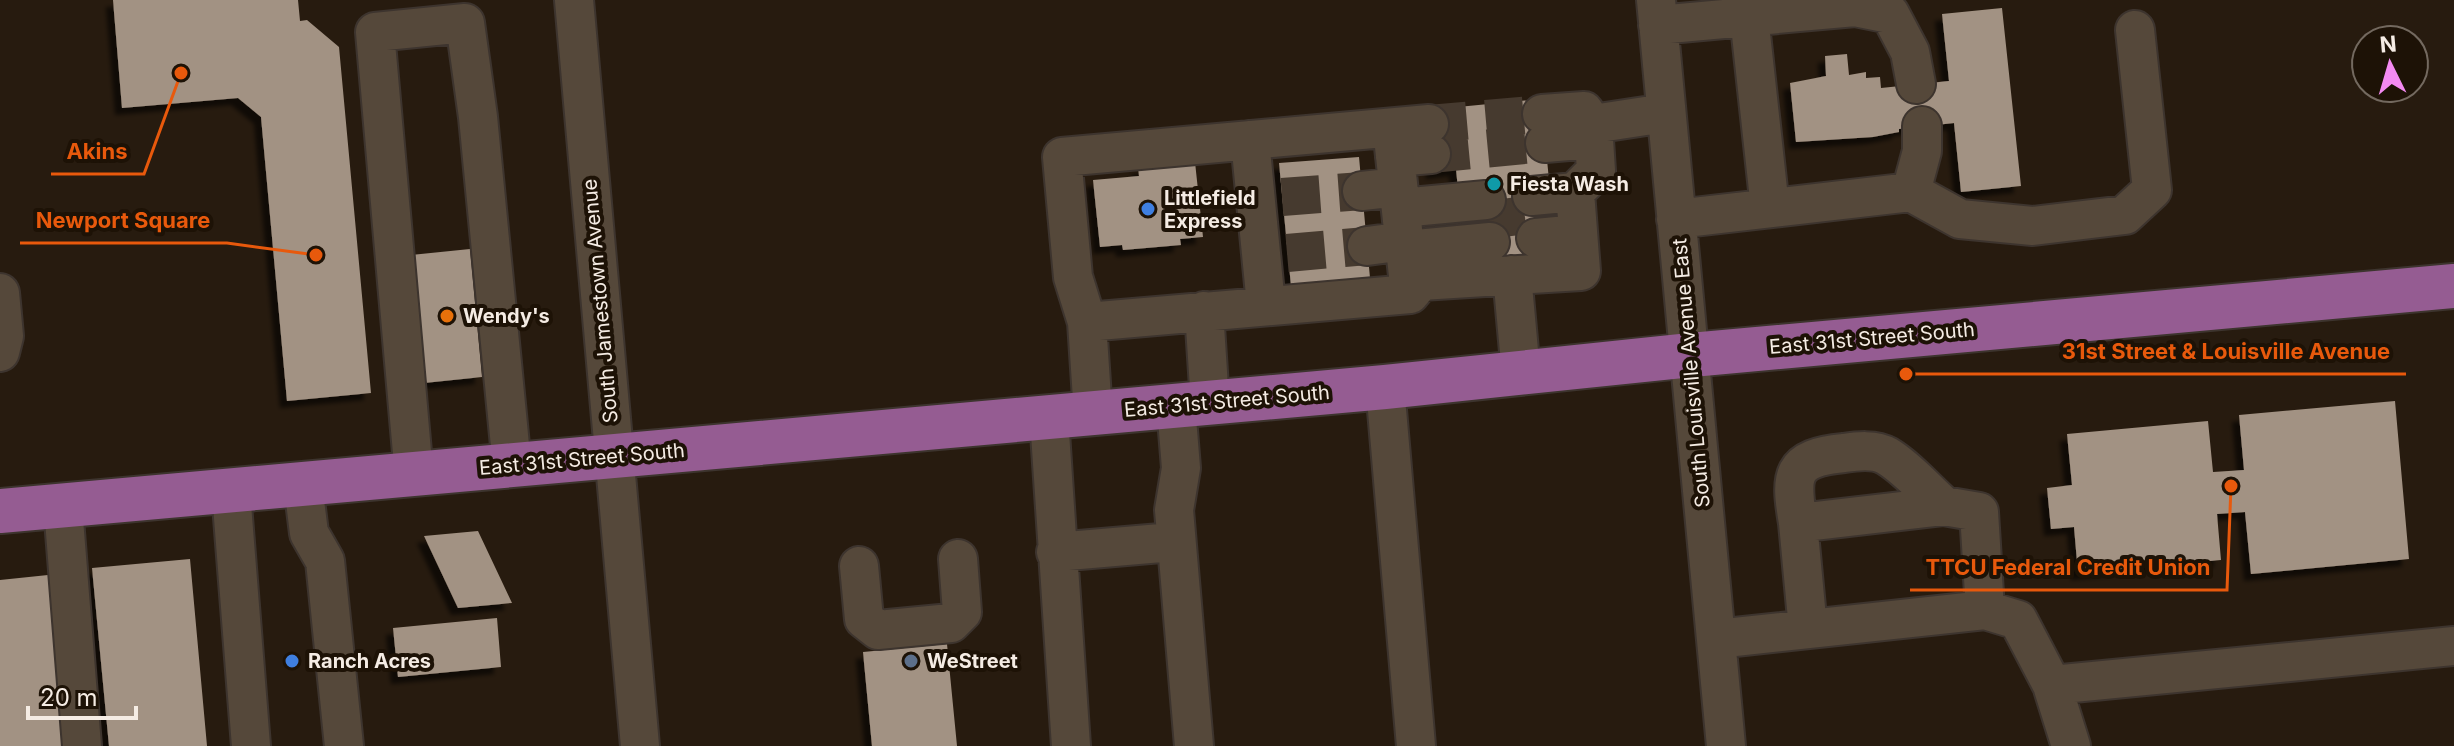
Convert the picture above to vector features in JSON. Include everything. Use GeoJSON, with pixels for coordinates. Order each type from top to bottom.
{"type":"FeatureCollection","features":[{"type":"Feature","properties":{"kind":"main road","name":"East 31st Street South"},"geometry":{"type":"LineString","coordinates":[[0,511],[1093,414],[1691,355],[2454,286]]}},
{"type":"Feature","properties":{"kind":"street","name":"South Jamestown Avenue"},"geometry":{"type":"LineString","coordinates":[[574,0],[640,746]]}},
{"type":"Feature","properties":{"kind":"street"},"geometry":{"type":"LineString","coordinates":[[1657,12],[1749,16],[1855,7],[1890,14],[1910,52],[1916,84]]}},
{"type":"Feature","properties":{"kind":"street","name":"South Louisville Avenue East"},"geometry":{"type":"LineString","coordinates":[[1657,12],[1726,746]]}},
{"type":"Feature","properties":{"kind":"street"},"geometry":{"type":"LineString","coordinates":[[1749,16],[1770,208]]}},
{"type":"Feature","properties":{"kind":"street"},"geometry":{"type":"LineString","coordinates":[[414,475],[375,32],[465,23],[478,117],[512,466]]}},
{"type":"Feature","properties":{"kind":"street"},"geometry":{"type":"LineString","coordinates":[[1676,219],[1911,192],[1960,219],[2033,226],[2125,215],[2152,190],[2135,30]]}},
{"type":"Feature","properties":{"kind":"street"},"geometry":{"type":"LineString","coordinates":[[1087,322],[1410,294],[1421,281],[1581,271],[1576,212],[1596,171],[1592,131],[1584,111],[1544,128]]}},
{"type":"Feature","properties":{"kind":"street"},"geometry":{"type":"LineString","coordinates":[[1592,131],[1665,113]]}},
{"type":"Feature","properties":{"kind":"street"},"geometry":{"type":"LineString","coordinates":[[1911,192],[1922,151],[1922,126]]}},
{"type":"Feature","properties":{"kind":"street"},"geometry":{"type":"LineString","coordinates":[[1250,140],[1270,199],[1274,254],[1266,305]]}},
{"type":"Feature","properties":{"kind":"street"},"geometry":{"type":"LineString","coordinates":[[1093,414],[1087,322],[1073,277],[1062,157],[1250,140],[1402,187],[1488,221]]}},
{"type":"Feature","properties":{"kind":"street"},"geometry":{"type":"LineString","coordinates":[[1367,246],[1402,187]]}},
{"type":"Feature","properties":{"kind":"street"},"geometry":{"type":"LineString","coordinates":[[1402,187],[1410,294]]}},
{"type":"Feature","properties":{"kind":"street"},"geometry":{"type":"LineString","coordinates":[[1534,216],[1576,212]]}},
{"type":"Feature","properties":{"kind":"street"},"geometry":{"type":"LineString","coordinates":[[1512,275],[1521,373]]}},
{"type":"Feature","properties":{"kind":"street"},"geometry":{"type":"LineString","coordinates":[[0,293],[4,347],[0,352]]}},
{"type":"Feature","properties":{"kind":"street"},"geometry":{"type":"LineString","coordinates":[[1194,746],[1174,510],[1193,404],[1204,311]]}},
{"type":"Feature","properties":{"kind":"street"},"geometry":{"type":"LineString","coordinates":[[1385,387],[1416,746]]}},
{"type":"Feature","properties":{"kind":"street"},"geometry":{"type":"LineString","coordinates":[[1049,418],[1071,746]]}},
{"type":"Feature","properties":{"kind":"street"},"geometry":{"type":"LineString","coordinates":[[1808,629],[1792,484],[1799,467],[1815,456],[1863,451],[1886,455],[1944,506]]}},
{"type":"Feature","properties":{"kind":"street"},"geometry":{"type":"LineString","coordinates":[[303,485],[309,533],[325,561],[344,746]]}},
{"type":"Feature","properties":{"kind":"street"},"geometry":{"type":"LineString","coordinates":[[231,492],[251,746]]}},
{"type":"Feature","properties":{"kind":"street"},"geometry":{"type":"LineString","coordinates":[[1798,523],[1944,506],[1979,512],[1985,610]]}},
{"type":"Feature","properties":{"kind":"street"},"geometry":{"type":"LineString","coordinates":[[63,507],[82,746]]}},
{"type":"Feature","properties":{"kind":"street"},"geometry":{"type":"LineString","coordinates":[[1056,552],[1161,543]]}},
{"type":"Feature","properties":{"kind":"street"},"geometry":{"type":"LineString","coordinates":[[859,566],[864,619],[878,630],[951,623],[962,612],[958,559]]}},
{"type":"Feature","properties":{"kind":"street"},"geometry":{"type":"LineString","coordinates":[[1716,639],[1985,610],[2018,620],[2052,685],[2071,746]]}},
{"type":"Feature","properties":{"kind":"street"},"geometry":{"type":"LineString","coordinates":[[2052,685],[2454,646]]}},
{"type":"Feature","properties":{"kind":"building"},"geometry":{"type":"Polygon","coordinates":[[[113,0],[298,0],[300,21],[307,20],[339,47],[371,393],[287,401],[261,117],[238,98],[122,108],[113,0]]]}},
{"type":"Feature","properties":{"kind":"building"},"geometry":{"type":"Polygon","coordinates":[[[2002,8],[2021,186],[1961,192],[1954,123],[1899,129],[1899,132],[1873,137],[1796,142],[1790,83],[1826,76],[1825,56],[1847,54],[1849,75],[1866,72],[1866,78],[1880,77],[1881,88],[1949,81],[1942,14],[2002,8]]]}},
{"type":"Feature","properties":{"kind":"building","name":"Fiesta Wash"},"geometry":{"type":"Polygon","coordinates":[[[1541,99],[1549,180],[1531,182],[1539,261],[1492,265],[1484,186],[1458,189],[1456,169],[1433,172],[1427,110],[1541,99]]]}},
{"type":"Feature","properties":{"kind":"building"},"geometry":{"type":"Polygon","coordinates":[[[1359,157],[1371,289],[1292,296],[1279,163],[1359,157]]]}},
{"type":"Feature","properties":{"kind":"building","name":"Littlefield Express"},"geometry":{"type":"Polygon","coordinates":[[[1195,162],[1203,237],[1180,239],[1181,245],[1123,250],[1122,245],[1100,247],[1093,180],[1139,176],[1138,168],[1195,162]]]}},
{"type":"Feature","properties":{"kind":"building","name":"Wendy's"},"geometry":{"type":"Polygon","coordinates":[[[470,249],[482,377],[424,383],[411,255],[470,249]]]}},
{"type":"Feature","properties":{"kind":"building"},"geometry":{"type":"Polygon","coordinates":[[[2395,401],[2409,559],[2251,574],[2245,512],[2217,514],[2221,560],[2078,573],[2074,527],[2051,529],[2047,488],[2072,485],[2067,434],[2208,421],[2213,472],[2244,470],[2239,415],[2395,401]]]}},
{"type":"Feature","properties":{"kind":"building"},"geometry":{"type":"Polygon","coordinates":[[[478,531],[512,603],[458,608],[424,536],[478,531]]]}},
{"type":"Feature","properties":{"kind":"building"},"geometry":{"type":"Polygon","coordinates":[[[190,559],[207,746],[109,746],[92,568],[190,559]]]}},
{"type":"Feature","properties":{"kind":"building"},"geometry":{"type":"Polygon","coordinates":[[[48,575],[64,746],[0,746],[0,580],[48,575]]]}},
{"type":"Feature","properties":{"kind":"building"},"geometry":{"type":"Polygon","coordinates":[[[497,618],[501,667],[398,677],[393,628],[497,618]]]}},
{"type":"Feature","properties":{"kind":"building"},"geometry":{"type":"Polygon","coordinates":[[[947,644],[957,746],[872,746],[863,652],[947,644]]]}},
{"type":"Feature","properties":{"kind":"tunnel"},"geometry":{"type":"LineString","coordinates":[[1429,124],[1542,114]]}},
{"type":"Feature","properties":{"kind":"tunnel"},"geometry":{"type":"LineString","coordinates":[[1431,154],[1545,143]]}},
{"type":"Feature","properties":{"kind":"tunnel"},"geometry":{"type":"LineString","coordinates":[[1282,197],[1362,191]]}},
{"type":"Feature","properties":{"kind":"tunnel"},"geometry":{"type":"LineString","coordinates":[[1487,220],[1534,214]]}},
{"type":"Feature","properties":{"kind":"tunnel"},"geometry":{"type":"LineString","coordinates":[[1287,253],[1367,246]]}},
{"type":"Feature","properties":{"kind":"place","name":"Akins"},"geometry":{"type":"Point","coordinates":[181,73]}},
{"type":"Feature","properties":{"kind":"place","name":"Fiesta Wash"},"geometry":{"type":"Point","coordinates":[1494,184]}},
{"type":"Feature","properties":{"kind":"place","name":"Littlefield Express"},"geometry":{"type":"Point","coordinates":[1148,209]}},
{"type":"Feature","properties":{"kind":"place","name":"Newport Square"},"geometry":{"type":"Point","coordinates":[316,255]}},
{"type":"Feature","properties":{"kind":"place","name":"Wendy's"},"geometry":{"type":"Point","coordinates":[447,316]}},
{"type":"Feature","properties":{"kind":"place","name":"31st Street & Louisville Avenue"},"geometry":{"type":"Point","coordinates":[1906,374]}},
{"type":"Feature","properties":{"kind":"place","name":"TTCU Federal Credit Union"},"geometry":{"type":"Point","coordinates":[2231,486]}},
{"type":"Feature","properties":{"kind":"place","name":"Ranch Acres"},"geometry":{"type":"Point","coordinates":[292,661]}},
{"type":"Feature","properties":{"kind":"place","name":"WeStreet"},"geometry":{"type":"Point","coordinates":[911,661]}}]}
